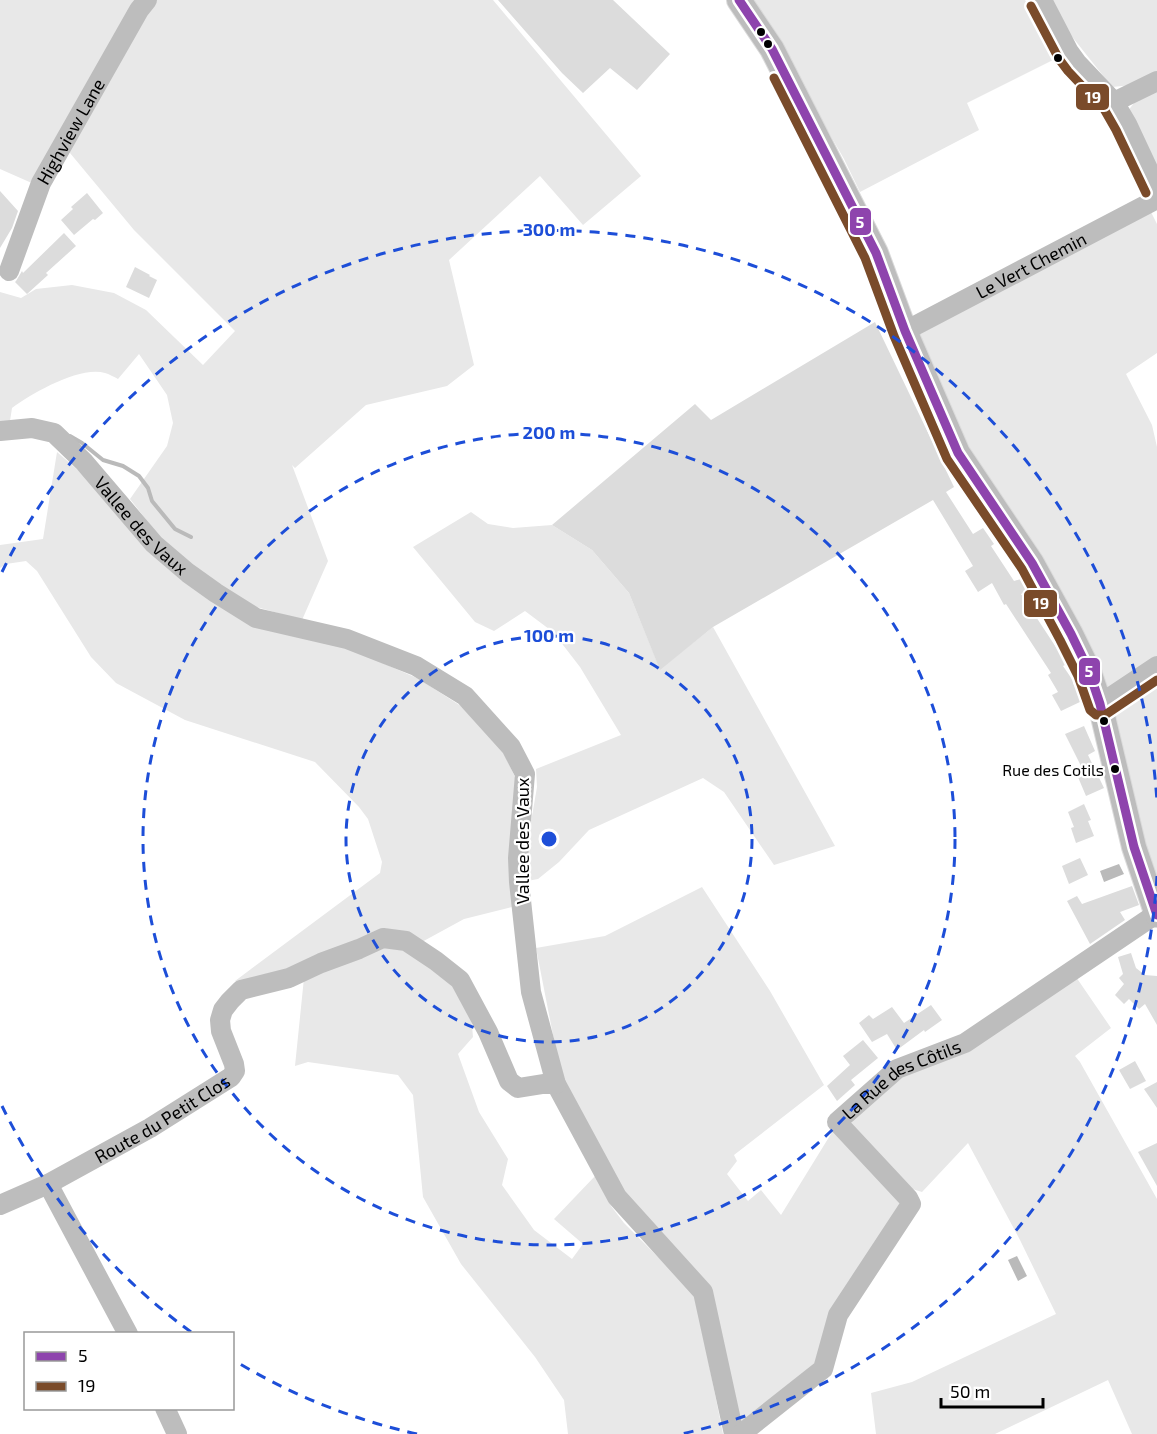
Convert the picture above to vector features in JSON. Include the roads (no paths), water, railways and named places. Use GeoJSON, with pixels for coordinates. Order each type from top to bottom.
{"type":"FeatureCollection","features":[{"type":"Feature","properties":{"kind":"main road"},"geometry":{"type":"LineString","coordinates":[[739,0],[772,49],[876,253],[905,331],[958,453],[1032,563],[1089,671],[1100,704],[1134,847],[1156,914]]}},
{"type":"Feature","properties":{"kind":"street","name":"Highview Lane"},"geometry":{"type":"LineString","coordinates":[[9,271],[41,183],[139,10],[147,0]]}},
{"type":"Feature","properties":{"kind":"street"},"geometry":{"type":"LineString","coordinates":[[1042,0],[1069,52],[1114,102],[1157,188]]}},
{"type":"Feature","properties":{"kind":"street"},"geometry":{"type":"LineString","coordinates":[[1114,102],[1157,81]]}},
{"type":"Feature","properties":{"kind":"street","name":"Le Vert Chemin"},"geometry":{"type":"LineString","coordinates":[[905,331],[1157,199]]}},
{"type":"Feature","properties":{"kind":"street","name":"Vallee des Vaux"},"geometry":{"type":"LineString","coordinates":[[0,431],[32,428],[54,433],[84,462],[154,544],[216,593],[256,618],[347,639],[416,666],[465,696],[511,747],[525,774],[518,858],[531,992],[556,1084],[617,1197],[704,1292],[734,1434]]}},
{"type":"Feature","properties":{"kind":"street"},"geometry":{"type":"LineString","coordinates":[[1100,704],[1157,666]]}},
{"type":"Feature","properties":{"kind":"street","name":"La Rue des Côtils"},"geometry":{"type":"LineString","coordinates":[[741,1434],[823,1369],[838,1315],[911,1204],[837,1122],[897,1069],[965,1043],[1156,914]]}},
{"type":"Feature","properties":{"kind":"street","name":"Route du Petit Clos"},"geometry":{"type":"LineString","coordinates":[[0,1205],[48,1184],[150,1128],[231,1077],[235,1071],[234,1064],[220,1020],[223,1010],[241,990],[289,978],[383,938],[406,942],[460,980],[488,1032],[509,1081],[518,1088],[556,1084]]}},
{"type":"Feature","properties":{"kind":"street"},"geometry":{"type":"LineString","coordinates":[[48,1184],[127,1332]]}},
{"type":"Feature","properties":{"kind":"street"},"geometry":{"type":"LineString","coordinates":[[166,1410],[177,1434]]}},
{"type":"Feature","properties":{"kind":"waterway"},"geometry":{"type":"LineString","coordinates":[[70,436],[103,460],[123,466],[139,476],[148,488],[152,501],[175,529],[191,537]]}},
{"type":"Feature","properties":{"kind":"place","name":"Rue des Cotils"},"geometry":{"type":"Point","coordinates":[1115,769]}}]}
